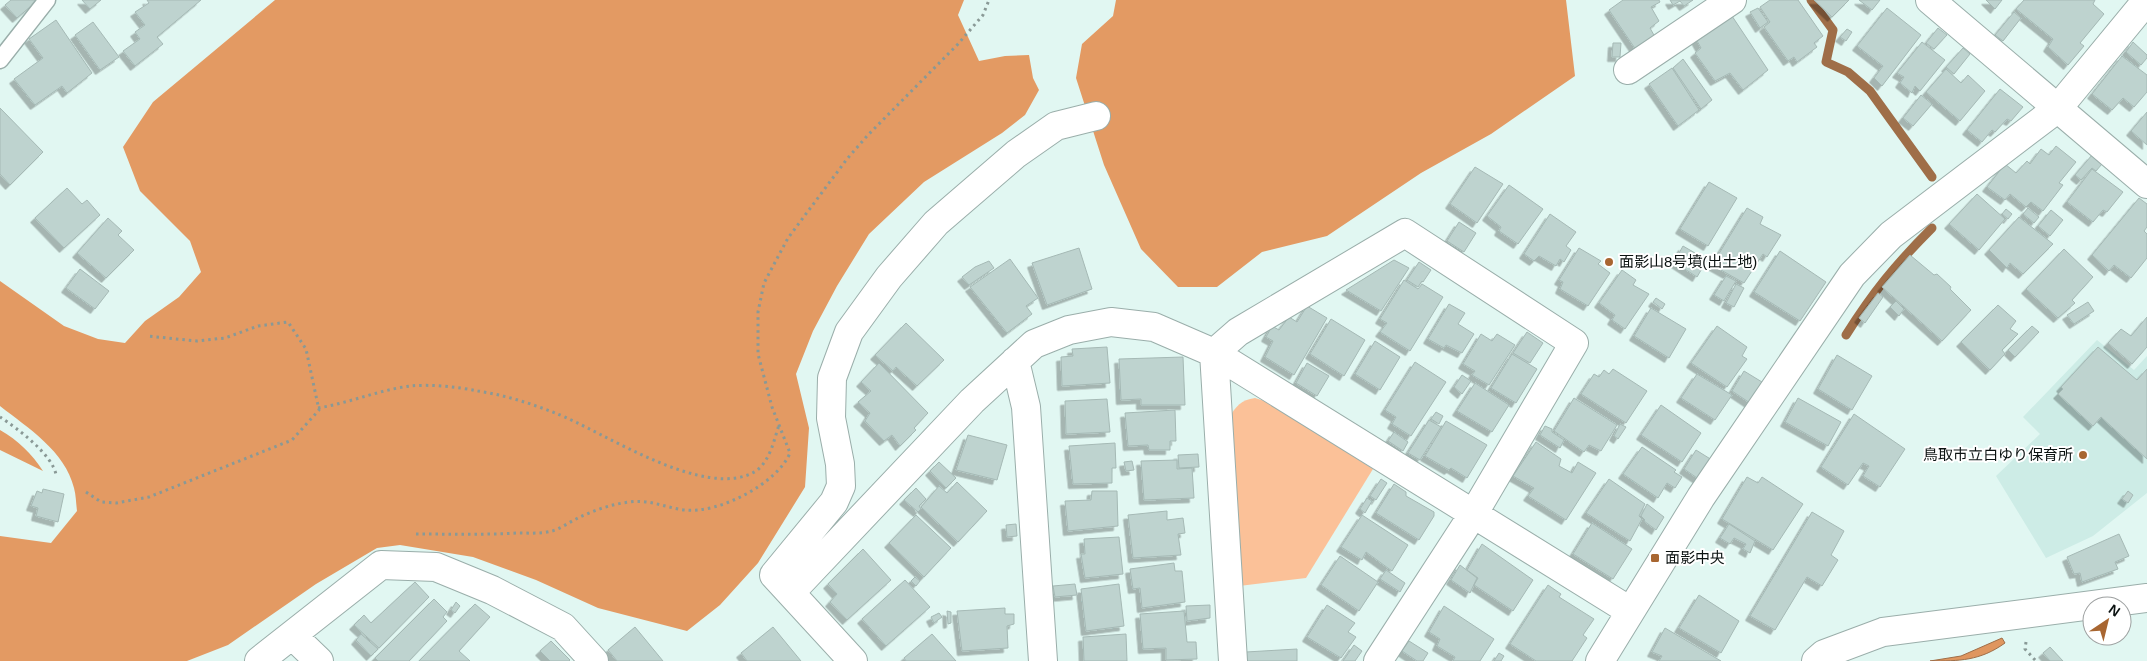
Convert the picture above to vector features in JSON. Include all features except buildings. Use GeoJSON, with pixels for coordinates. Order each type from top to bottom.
{"type":"FeatureCollection","features":[{"type":"Feature","properties":{"kind":"street"},"geometry":{"type":"LineString","coordinates":[[1628,70],[1732,0]]}},
{"type":"Feature","properties":{"kind":"street"},"geometry":{"type":"LineString","coordinates":[[1930,0],[2147,184]]}},
{"type":"Feature","properties":{"kind":"street"},"geometry":{"type":"LineString","coordinates":[[1600,661],[1701,496],[1852,275],[1891,235],[2058,108],[2147,0]]}},
{"type":"Feature","properties":{"kind":"street"},"geometry":{"type":"LineString","coordinates":[[853,661],[774,575],[834,502],[840,486],[840,464],[831,418],[832,378],[849,332],[889,278],[936,223],[1016,154],[1056,126],[1096,116]]}},
{"type":"Feature","properties":{"kind":"street"},"geometry":{"type":"LineString","coordinates":[[1214,352],[1238,332],[1406,233],[1574,343],[1474,513],[1378,661]]}},
{"type":"Feature","properties":{"kind":"street"},"geometry":{"type":"LineString","coordinates":[[791,592],[972,401],[1034,344],[1069,330],[1111,322],[1154,327],[1214,352],[1630,611]]}},
{"type":"Feature","properties":{"kind":"street"},"geometry":{"type":"LineString","coordinates":[[1214,352],[1233,661]]}},
{"type":"Feature","properties":{"kind":"street"},"geometry":{"type":"LineString","coordinates":[[1015,361],[1026,407],[1043,661]]}},
{"type":"Feature","properties":{"kind":"street"},"geometry":{"type":"LineString","coordinates":[[259,661],[381,565],[436,567],[492,590],[563,627],[594,661]]}},
{"type":"Feature","properties":{"kind":"street"},"geometry":{"type":"LineString","coordinates":[[1816,661],[1824,654],[1883,632],[2147,598]]}},
{"type":"Feature","properties":{"kind":"street"},"geometry":{"type":"LineString","coordinates":[[292,634],[319,661]]}},
{"type":"Feature","properties":{"kind":"lane"},"geometry":{"type":"LineString","coordinates":[[0,60],[47,0]]}},
{"type":"Feature","properties":{"kind":"path"},"geometry":{"type":"LineString","coordinates":[[410,534],[481,535],[554,531],[573,520],[604,507],[630,502],[652,502],[686,510],[706,508],[728,502],[754,490],[776,474],[787,461],[790,453],[762,377],[757,338],[758,312],[764,283],[788,238],[847,159],[867,136],[958,44],[983,15],[989,0]]}},
{"type":"Feature","properties":{"kind":"path"},"geometry":{"type":"LineString","coordinates":[[86,492],[101,502],[116,503],[149,497],[292,440],[319,410],[306,349],[288,322],[258,326],[225,338],[197,342],[147,336]]}},
{"type":"Feature","properties":{"kind":"path"},"geometry":{"type":"LineString","coordinates":[[318,408],[411,386],[478,391],[511,398],[556,413],[608,439],[685,472],[704,477],[726,479],[745,476],[757,470],[767,459],[779,425]]}},
{"type":"Feature","properties":{"kind":"path"},"geometry":{"type":"LineString","coordinates":[[0,417],[16,428],[48,458],[56,475]]}},
{"type":"Feature","properties":{"kind":"shaded area"},"geometry":{"type":"Polygon","coordinates":[[[275,0],[964,0],[958,15],[979,61],[1005,56],[1029,55],[1033,78],[1039,90],[1025,115],[1002,133],[924,182],[869,234],[837,286],[813,331],[796,374],[809,428],[805,487],[758,563],[720,605],[687,631],[598,608],[536,580],[473,557],[400,545],[377,548],[316,584],[228,645],[187,661],[0,661],[0,536],[51,543],[77,511],[74,488],[63,463],[44,441],[0,406],[0,281],[64,326],[98,339],[125,343],[145,321],[179,297],[201,272],[190,241],[140,191],[123,147],[153,102],[275,0]]]}},
{"type":"Feature","properties":{"kind":"shaded area"},"geometry":{"type":"Polygon","coordinates":[[[1116,0],[1566,0],[1575,76],[1491,134],[1421,173],[1327,236],[1262,252],[1217,287],[1178,287],[1141,249],[1104,165],[1076,78],[1082,44],[1113,16],[1116,0]]]}},
{"type":"Feature","properties":{"kind":"shaded area","name":"鳥取市立白ゆり保育所"},"geometry":{"type":"Polygon","coordinates":[[[2097,340],[2134,370],[2147,356],[2147,493],[2093,536],[2046,558],[1996,476],[2040,434],[2023,417],[2097,340]]]}},
{"type":"Feature","properties":{"kind":"shaded area"},"geometry":{"type":"Polygon","coordinates":[[[1255,398],[1271,403],[1373,469],[1306,578],[1239,586],[1229,418],[1239,404],[1255,398]]]}},
{"type":"Feature","properties":{"kind":"shaded area"},"geometry":{"type":"Polygon","coordinates":[[[0,430],[24,448],[43,471],[0,450],[0,430]]]}},
{"type":"Feature","properties":{"kind":"shaded area"},"geometry":{"type":"Polygon","coordinates":[[[2002,638],[2005,643],[1978,657],[1930,661],[1961,656],[2002,638]]]}},
{"type":"Feature","properties":{"kind":"waterway"},"geometry":{"type":"LineString","coordinates":[[1811,0],[1833,30],[1826,62],[1848,72],[1870,91],[1932,177]]}},
{"type":"Feature","properties":{"kind":"waterway"},"geometry":{"type":"LineString","coordinates":[[1846,335],[1886,279],[1932,228]]}},
{"type":"Feature","properties":{"kind":"place","name":"面影山8号墳(出土地)"},"geometry":{"type":"Point","coordinates":[1609,262]}},
{"type":"Feature","properties":{"kind":"place","name":"鳥取市立白ゆり保育所"},"geometry":{"type":"Point","coordinates":[2083,455]}},
{"type":"Feature","properties":{"kind":"place","name":"面影中央"},"geometry":{"type":"Point","coordinates":[1655,558]}}]}
